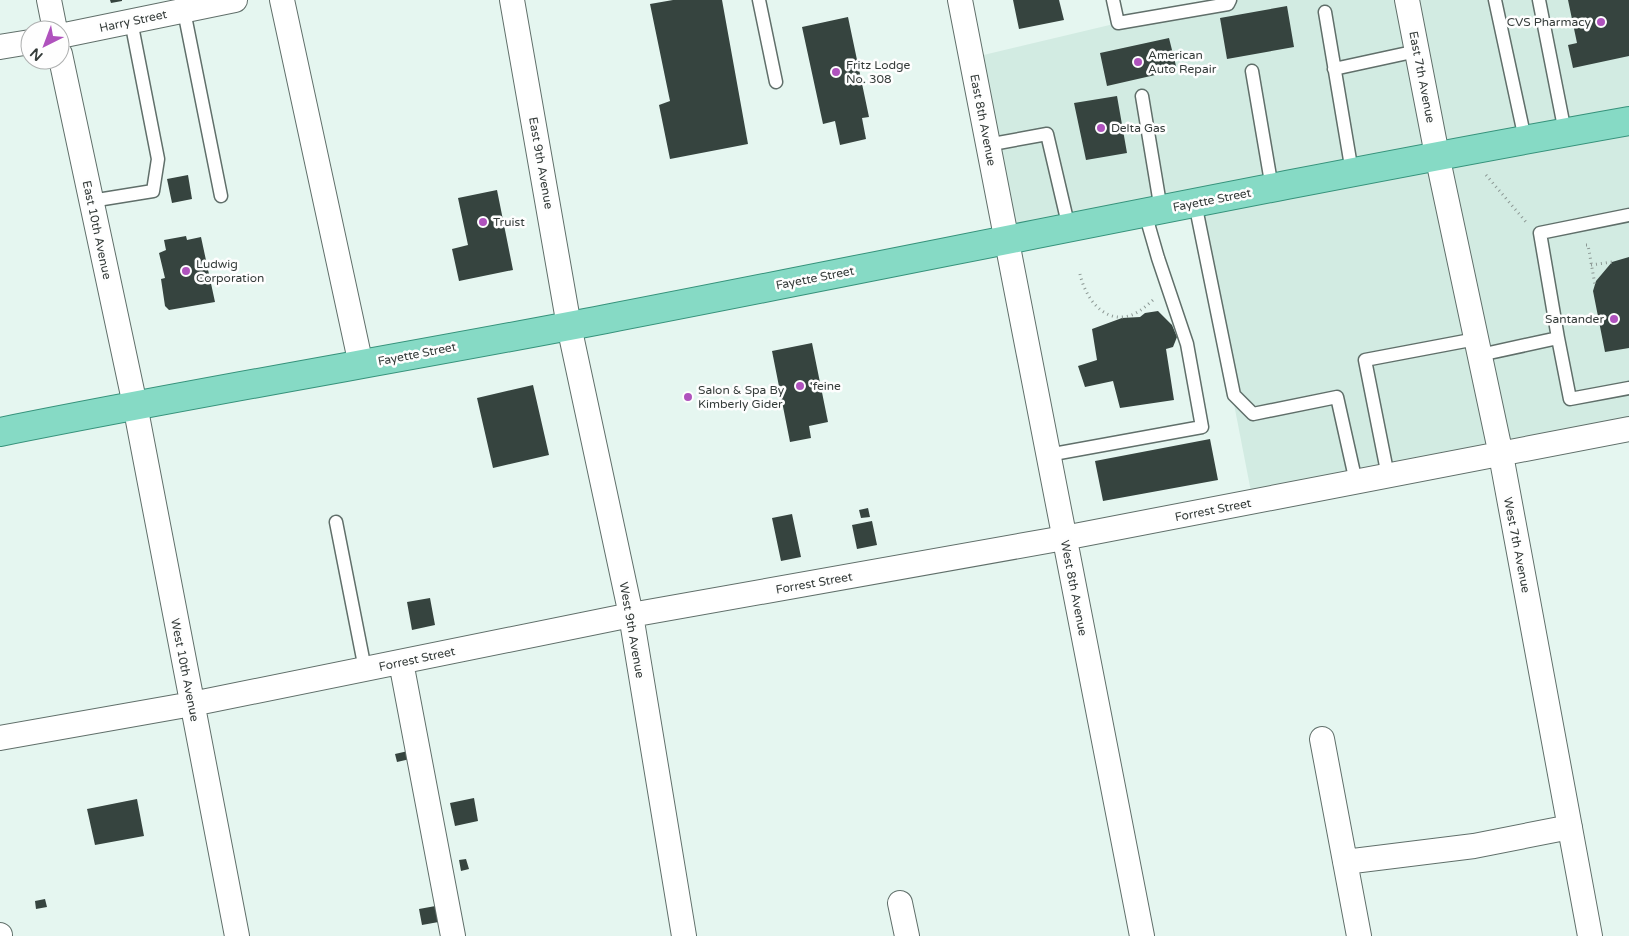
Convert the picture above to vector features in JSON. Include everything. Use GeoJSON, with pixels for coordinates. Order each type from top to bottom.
{"type":"FeatureCollection","features":[{"type":"Feature","properties":{"kind":"main road","name":"Fayette Street"},"geometry":{"type":"LineString","coordinates":[[0,432],[135,405],[569,326],[1438,155],[1629,120]]}},
{"type":"Feature","properties":{"kind":"street"},"geometry":{"type":"LineString","coordinates":[[49,0],[53,20]]}},
{"type":"Feature","properties":{"kind":"street","name":"Harry Street"},"geometry":{"type":"LineString","coordinates":[[70,34],[235,0]]}},
{"type":"Feature","properties":{"kind":"street"},"geometry":{"type":"LineString","coordinates":[[282,0],[361,365]]}},
{"type":"Feature","properties":{"kind":"street","name":"East 9th Avenue"},"geometry":{"type":"LineString","coordinates":[[512,0],[569,326]]}},
{"type":"Feature","properties":{"kind":"street","name":"East 8th Avenue"},"geometry":{"type":"LineString","coordinates":[[960,0],[1006,241]]}},
{"type":"Feature","properties":{"kind":"street","name":"East 7th Avenue"},"geometry":{"type":"LineString","coordinates":[[1407,0],[1438,155]]}},
{"type":"Feature","properties":{"kind":"street"},"geometry":{"type":"LineString","coordinates":[[0,47],[20,44]]}},
{"type":"Feature","properties":{"kind":"street","name":"East 10th Avenue"},"geometry":{"type":"LineString","coordinates":[[63,70],[135,405]]}},
{"type":"Feature","properties":{"kind":"street","name":"West 7th Avenue"},"geometry":{"type":"LineString","coordinates":[[1438,155],[1501,455],[1590,936]]}},
{"type":"Feature","properties":{"kind":"street","name":"West 8th Avenue"},"geometry":{"type":"LineString","coordinates":[[1006,241],[1142,936]]}},
{"type":"Feature","properties":{"kind":"street","name":"West 9th Avenue"},"geometry":{"type":"LineString","coordinates":[[569,326],[631,615],[684,936]]}},
{"type":"Feature","properties":{"kind":"street","name":"West 10th Avenue"},"geometry":{"type":"LineString","coordinates":[[135,405],[236,936]]}},
{"type":"Feature","properties":{"kind":"street","name":"Forrest Street"},"geometry":{"type":"LineString","coordinates":[[0,738],[192,704],[631,615],[1064,538],[1629,429]]}},
{"type":"Feature","properties":{"kind":"street"},"geometry":{"type":"LineString","coordinates":[[401,662],[453,936]]}},
{"type":"Feature","properties":{"kind":"street"},"geometry":{"type":"LineString","coordinates":[[1322,739],[1359,936]]}},
{"type":"Feature","properties":{"kind":"street"},"geometry":{"type":"LineString","coordinates":[[1345,862],[1474,846],[1570,827]]}},
{"type":"Feature","properties":{"kind":"street"},"geometry":{"type":"LineString","coordinates":[[900,903],[907,936]]}},
{"type":"Feature","properties":{"kind":"lane"},"geometry":{"type":"LineString","coordinates":[[759,0],[776,82]]}},
{"type":"Feature","properties":{"kind":"lane"},"geometry":{"type":"LineString","coordinates":[[1114,0],[1118,23],[1228,4],[1230,0]]}},
{"type":"Feature","properties":{"kind":"lane"},"geometry":{"type":"LineString","coordinates":[[1495,0],[1525,139]]}},
{"type":"Feature","properties":{"kind":"lane"},"geometry":{"type":"LineString","coordinates":[[1538,0],[1565,132]]}},
{"type":"Feature","properties":{"kind":"lane"},"geometry":{"type":"LineString","coordinates":[[184,11],[221,196]]}},
{"type":"Feature","properties":{"kind":"lane"},"geometry":{"type":"LineString","coordinates":[[1324,12],[1352,172]]}},
{"type":"Feature","properties":{"kind":"lane"},"geometry":{"type":"LineString","coordinates":[[91,201],[153,191],[158,158],[131,21]]}},
{"type":"Feature","properties":{"kind":"lane"},"geometry":{"type":"LineString","coordinates":[[1334,69],[1417,51]]}},
{"type":"Feature","properties":{"kind":"lane"},"geometry":{"type":"LineString","coordinates":[[1252,71],[1272,188]]}},
{"type":"Feature","properties":{"kind":"lane"},"geometry":{"type":"LineString","coordinates":[[1048,456],[1202,427],[1187,344],[1158,258],[1142,96]]}},
{"type":"Feature","properties":{"kind":"lane"},"geometry":{"type":"LineString","coordinates":[[987,145],[1047,134],[1069,228]]}},
{"type":"Feature","properties":{"kind":"lane"},"geometry":{"type":"LineString","coordinates":[[1195,203],[1234,395],[1253,414],[1337,397],[1356,482]]}},
{"type":"Feature","properties":{"kind":"lane"},"geometry":{"type":"LineString","coordinates":[[1629,215],[1540,233],[1570,398],[1629,388]]}},
{"type":"Feature","properties":{"kind":"lane"},"geometry":{"type":"LineString","coordinates":[[1388,476],[1365,360],[1558,338]]}},
{"type":"Feature","properties":{"kind":"lane"},"geometry":{"type":"LineString","coordinates":[[336,522],[365,669]]}},
{"type":"Feature","properties":{"kind":"path"},"geometry":{"type":"LineString","coordinates":[[1486,174],[1529,226]]}},
{"type":"Feature","properties":{"kind":"path"},"geometry":{"type":"LineString","coordinates":[[1579,246],[1588,245],[1595,285]]}},
{"type":"Feature","properties":{"kind":"path"},"geometry":{"type":"LineString","coordinates":[[1591,265],[1612,262]]}},
{"type":"Feature","properties":{"kind":"path"},"geometry":{"type":"LineString","coordinates":[[1080,274],[1088,296],[1097,307],[1109,315],[1122,318],[1135,314],[1145,308],[1156,297],[1166,278]]}},
{"type":"Feature","properties":{"kind":"shaded area"},"geometry":{"type":"Polygon","coordinates":[[[1238,0],[1629,0],[1629,429],[1253,502],[1195,203],[1006,241],[971,58],[1118,23],[1228,4],[1238,0]]]}},
{"type":"Feature","properties":{"kind":"building"},"geometry":{"type":"Polygon","coordinates":[[[110,0],[122,0],[122,1],[111,3],[110,0]]]}},
{"type":"Feature","properties":{"kind":"building"},"geometry":{"type":"Polygon","coordinates":[[[673,0],[722,0],[748,144],[670,159],[659,105],[670,101],[650,4],[673,0]]]}},
{"type":"Feature","properties":{"kind":"building"},"geometry":{"type":"Polygon","coordinates":[[[1013,0],[1059,0],[1064,20],[1019,29],[1013,0]]]}},
{"type":"Feature","properties":{"kind":"building","name":"CVS Pharmacy"},"geometry":{"type":"Polygon","coordinates":[[[1568,0],[1629,0],[1629,56],[1573,68],[1568,45],[1577,43],[1568,0]]]}},
{"type":"Feature","properties":{"kind":"building"},"geometry":{"type":"Polygon","coordinates":[[[1287,6],[1294,47],[1227,59],[1220,18],[1287,6]]]}},
{"type":"Feature","properties":{"kind":"building","name":"Fritz Lodge No. 308"},"geometry":{"type":"Polygon","coordinates":[[[848,17],[869,117],[862,118],[866,139],[840,145],[835,121],[823,124],[802,27],[848,17]]]}},
{"type":"Feature","properties":{"kind":"building","name":"American Auto Repair"},"geometry":{"type":"Polygon","coordinates":[[[1169,38],[1177,70],[1107,86],[1100,53],[1169,38]]]}},
{"type":"Feature","properties":{"kind":"building","name":"Delta Gas"},"geometry":{"type":"Polygon","coordinates":[[[1117,96],[1127,153],[1086,160],[1074,103],[1117,96]]]}},
{"type":"Feature","properties":{"kind":"building"},"geometry":{"type":"Polygon","coordinates":[[[188,175],[192,199],[172,203],[167,179],[188,175]]]}},
{"type":"Feature","properties":{"kind":"building","name":"Truist"},"geometry":{"type":"Polygon","coordinates":[[[497,190],[513,270],[459,281],[452,249],[468,245],[458,198],[497,190]]]}},
{"type":"Feature","properties":{"kind":"building","name":"Ludwig Corporation"},"geometry":{"type":"Polygon","coordinates":[[[186,236],[187,240],[201,237],[215,302],[169,310],[165,306],[161,279],[165,278],[159,253],[166,250],[164,240],[186,236]]]}},
{"type":"Feature","properties":{"kind":"building","name":"Santander"},"geometry":{"type":"Polygon","coordinates":[[[1629,257],[1629,348],[1605,352],[1593,291],[1596,281],[1612,262],[1629,257]]]}},
{"type":"Feature","properties":{"kind":"building"},"geometry":{"type":"Polygon","coordinates":[[[1158,311],[1172,325],[1177,337],[1173,347],[1166,349],[1174,400],[1120,408],[1113,381],[1085,387],[1078,366],[1097,360],[1092,329],[1122,318],[1140,317],[1145,313],[1158,311]]]}},
{"type":"Feature","properties":{"kind":"building","name":"'feine"},"geometry":{"type":"Polygon","coordinates":[[[812,343],[828,422],[809,426],[811,438],[790,442],[772,351],[812,343]]]}},
{"type":"Feature","properties":{"kind":"building"},"geometry":{"type":"Polygon","coordinates":[[[533,385],[549,455],[493,468],[477,398],[533,385]]]}},
{"type":"Feature","properties":{"kind":"building"},"geometry":{"type":"Polygon","coordinates":[[[1210,439],[1218,480],[1103,501],[1095,461],[1210,439]]]}},
{"type":"Feature","properties":{"kind":"building"},"geometry":{"type":"Polygon","coordinates":[[[868,508],[870,517],[861,518],[859,510],[868,508]]]}},
{"type":"Feature","properties":{"kind":"building"},"geometry":{"type":"Polygon","coordinates":[[[792,514],[801,557],[781,561],[772,518],[792,514]]]}},
{"type":"Feature","properties":{"kind":"building"},"geometry":{"type":"Polygon","coordinates":[[[872,521],[877,545],[857,549],[852,525],[872,521]]]}},
{"type":"Feature","properties":{"kind":"building"},"geometry":{"type":"Polygon","coordinates":[[[430,598],[435,625],[412,630],[407,602],[430,598]]]}},
{"type":"Feature","properties":{"kind":"building"},"geometry":{"type":"Polygon","coordinates":[[[408,751],[410,759],[397,762],[395,754],[408,751]]]}},
{"type":"Feature","properties":{"kind":"building"},"geometry":{"type":"Polygon","coordinates":[[[474,798],[478,821],[455,826],[450,803],[474,798]]]}},
{"type":"Feature","properties":{"kind":"building"},"geometry":{"type":"Polygon","coordinates":[[[137,799],[144,836],[95,845],[87,809],[137,799]]]}},
{"type":"Feature","properties":{"kind":"building"},"geometry":{"type":"Polygon","coordinates":[[[466,859],[469,869],[461,871],[459,860],[466,859]]]}},
{"type":"Feature","properties":{"kind":"building"},"geometry":{"type":"Polygon","coordinates":[[[45,899],[47,907],[36,909],[35,901],[45,899]]]}},
{"type":"Feature","properties":{"kind":"building"},"geometry":{"type":"Polygon","coordinates":[[[441,905],[444,921],[422,925],[419,909],[441,905]]]}},
{"type":"Feature","properties":{"kind":"place","name":"CVS Pharmacy"},"geometry":{"type":"Point","coordinates":[1601,22]}},
{"type":"Feature","properties":{"kind":"place","name":"American Auto Repair"},"geometry":{"type":"Point","coordinates":[1138,62]}},
{"type":"Feature","properties":{"kind":"place","name":"Fritz Lodge No. 308"},"geometry":{"type":"Point","coordinates":[836,72]}},
{"type":"Feature","properties":{"kind":"place","name":"Delta Gas"},"geometry":{"type":"Point","coordinates":[1101,128]}},
{"type":"Feature","properties":{"kind":"place","name":"Truist"},"geometry":{"type":"Point","coordinates":[483,222]}},
{"type":"Feature","properties":{"kind":"place","name":"Ludwig Corporation"},"geometry":{"type":"Point","coordinates":[186,271]}},
{"type":"Feature","properties":{"kind":"place","name":"Santander"},"geometry":{"type":"Point","coordinates":[1614,319]}},
{"type":"Feature","properties":{"kind":"place","name":"'feine"},"geometry":{"type":"Point","coordinates":[800,386]}},
{"type":"Feature","properties":{"kind":"place","name":"Salon & Spa By Kimberly Gider"},"geometry":{"type":"Point","coordinates":[688,397]}}]}
